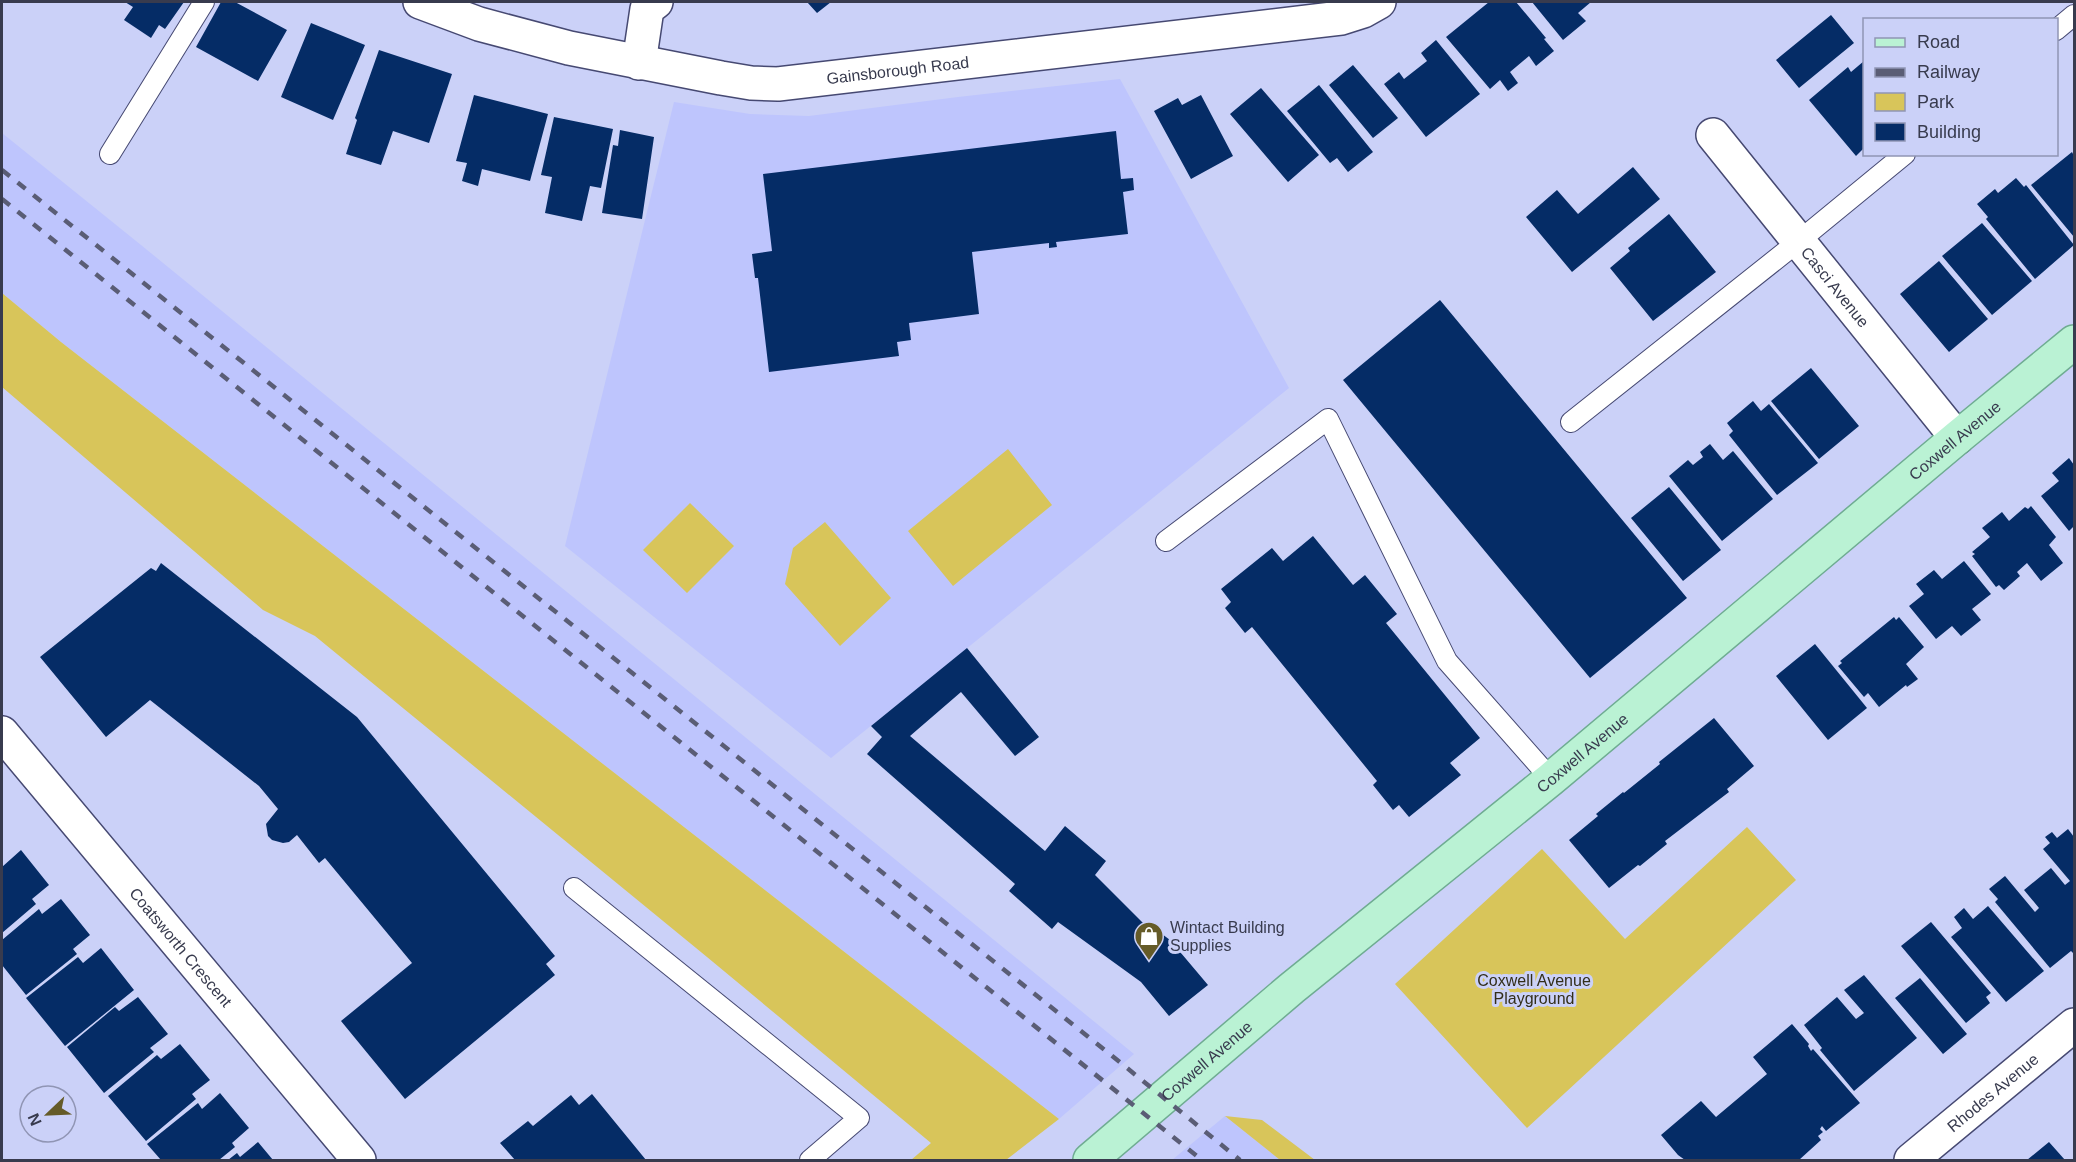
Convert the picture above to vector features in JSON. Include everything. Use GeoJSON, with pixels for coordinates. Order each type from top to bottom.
{"type":"FeatureCollection","features":[{"type":"Feature","properties":{"kind":"main road","name":"Coxwell Avenue"},"geometry":{"type":"LineString","coordinates":[[1089,1161],[1292,988],[1551,779],[2074,342]]}},
{"type":"Feature","properties":{"kind":"street","name":"Gainsborough Road"},"geometry":{"type":"LineString","coordinates":[[420,2],[479,24],[569,48],[741,81],[778,84],[1341,18],[1363,11],[1380,2]]}},
{"type":"Feature","properties":{"kind":"street"},"geometry":{"type":"LineString","coordinates":[[639,63],[647,9],[656,2]]}},
{"type":"Feature","properties":{"kind":"street","name":"Casci Avenue"},"geometry":{"type":"LineString","coordinates":[[1713,135],[1957,438]]}},
{"type":"Feature","properties":{"kind":"street","name":"Coatsworth Crescent"},"geometry":{"type":"LineString","coordinates":[[2,734],[359,1161]]}},
{"type":"Feature","properties":{"kind":"street","name":"Rhodes Avenue"},"geometry":{"type":"LineString","coordinates":[[1911,1161],[2074,1025]]}},
{"type":"Feature","properties":{"kind":"lane"},"geometry":{"type":"LineString","coordinates":[[110,154],[204,2]]}},
{"type":"Feature","properties":{"kind":"lane"},"geometry":{"type":"LineString","coordinates":[[2058,28],[2074,15]]}},
{"type":"Feature","properties":{"kind":"lane"},"geometry":{"type":"LineString","coordinates":[[1571,422],[1799,242],[1903,156]]}},
{"type":"Feature","properties":{"kind":"lane"},"geometry":{"type":"LineString","coordinates":[[1166,541],[1328,419],[1447,661],[1551,779]]}},
{"type":"Feature","properties":{"kind":"lane"},"geometry":{"type":"LineString","coordinates":[[574,888],[859,1118],[810,1161]]}},
{"type":"Feature","properties":{"kind":"shaded area"},"geometry":{"type":"Polygon","coordinates":[[[1120,79],[1289,388],[831,758],[565,546],[674,102],[750,114],[809,116],[1120,79]]]}},
{"type":"Feature","properties":{"kind":"shaded area"},"geometry":{"type":"Polygon","coordinates":[[[2,133],[1134,1054],[1059,1119],[61,342],[2,293],[2,133]]]}},
{"type":"Feature","properties":{"kind":"shaded area"},"geometry":{"type":"Polygon","coordinates":[[[1225,1116],[1280,1160],[1172,1160],[1225,1116]]]}},
{"type":"Feature","properties":{"kind":"green space"},"geometry":{"type":"Polygon","coordinates":[[[2,293],[61,342],[1059,1119],[1006,1160],[911,1160],[931,1143],[315,636],[263,610],[2,387],[2,293]]]}},
{"type":"Feature","properties":{"kind":"green space"},"geometry":{"type":"Polygon","coordinates":[[[1008,449],[1052,505],[953,586],[908,531],[1008,449]]]}},
{"type":"Feature","properties":{"kind":"green space"},"geometry":{"type":"Polygon","coordinates":[[[690,503],[734,546],[687,593],[643,550],[690,503]]]}},
{"type":"Feature","properties":{"kind":"green space"},"geometry":{"type":"Polygon","coordinates":[[[825,522],[891,598],[840,646],[785,584],[793,548],[825,522]]]}},
{"type":"Feature","properties":{"kind":"green space","name":"Coxwell Avenue Playground"},"geometry":{"type":"Polygon","coordinates":[[[1747,827],[1796,880],[1527,1128],[1395,984],[1542,849],[1625,939],[1747,827]]]}},
{"type":"Feature","properties":{"kind":"green space"},"geometry":{"type":"Polygon","coordinates":[[[1225,1116],[1262,1120],[1315,1160],[1280,1160],[1225,1116]]]}},
{"type":"Feature","properties":{"kind":"building"},"geometry":{"type":"Polygon","coordinates":[[[125,2],[184,2],[165,29],[159,25],[151,38],[124,20],[133,7],[125,2]]]}},
{"type":"Feature","properties":{"kind":"building"},"geometry":{"type":"Polygon","coordinates":[[[221,2],[235,2],[287,30],[258,81],[196,47],[221,2]]]}},
{"type":"Feature","properties":{"kind":"building"},"geometry":{"type":"Polygon","coordinates":[[[807,2],[831,2],[817,13],[807,2]]]}},
{"type":"Feature","properties":{"kind":"building"},"geometry":{"type":"Polygon","coordinates":[[[1489,2],[1516,2],[1554,51],[1536,66],[1529,56],[1510,72],[1518,83],[1508,91],[1500,80],[1490,89],[1446,37],[1489,2]]]}},
{"type":"Feature","properties":{"kind":"building"},"geometry":{"type":"Polygon","coordinates":[[[1532,2],[1591,2],[1578,13],[1586,21],[1563,40],[1532,2]]]}},
{"type":"Feature","properties":{"kind":"building"},"geometry":{"type":"Polygon","coordinates":[[[1831,15],[1854,43],[1799,88],[1776,60],[1831,15]]]}},
{"type":"Feature","properties":{"kind":"building"},"geometry":{"type":"Polygon","coordinates":[[[311,23],[365,45],[333,120],[281,97],[311,23]]]}},
{"type":"Feature","properties":{"kind":"building"},"geometry":{"type":"Polygon","coordinates":[[[1436,40],[1480,94],[1426,137],[1384,84],[1399,72],[1404,79],[1427,61],[1421,53],[1436,40]]]}},
{"type":"Feature","properties":{"kind":"building"},"geometry":{"type":"Polygon","coordinates":[[[379,50],[452,74],[429,143],[393,131],[381,165],[346,154],[357,120],[355,118],[379,50]]]}},
{"type":"Feature","properties":{"kind":"building"},"geometry":{"type":"Polygon","coordinates":[[[1863,62],[1863,149],[1856,156],[1809,100],[1848,67],[1851,72],[1863,62]]]}},
{"type":"Feature","properties":{"kind":"building"},"geometry":{"type":"Polygon","coordinates":[[[1353,65],[1398,118],[1373,138],[1329,85],[1353,65]]]}},
{"type":"Feature","properties":{"kind":"building"},"geometry":{"type":"Polygon","coordinates":[[[1319,85],[1373,152],[1348,172],[1337,158],[1330,163],[1287,111],[1319,85]]]}},
{"type":"Feature","properties":{"kind":"building"},"geometry":{"type":"Polygon","coordinates":[[[1261,88],[1319,155],[1288,182],[1230,114],[1261,88]]]}},
{"type":"Feature","properties":{"kind":"building"},"geometry":{"type":"Polygon","coordinates":[[[474,95],[548,114],[530,181],[482,169],[478,186],[462,181],[467,163],[456,161],[474,95]]]}},
{"type":"Feature","properties":{"kind":"building"},"geometry":{"type":"Polygon","coordinates":[[[1201,95],[1233,156],[1191,179],[1154,111],[1178,98],[1182,105],[1201,95]]]}},
{"type":"Feature","properties":{"kind":"building"},"geometry":{"type":"Polygon","coordinates":[[[554,117],[613,129],[601,188],[590,186],[582,221],[545,213],[552,177],[541,175],[554,117]]]}},
{"type":"Feature","properties":{"kind":"building"},"geometry":{"type":"Polygon","coordinates":[[[620,130],[654,137],[642,219],[602,213],[613,145],[618,146],[620,130]]]}},
{"type":"Feature","properties":{"kind":"building"},"geometry":{"type":"Polygon","coordinates":[[[1116,131],[1121,179],[1133,178],[1134,190],[1123,192],[1128,234],[1056,242],[1057,247],[1049,248],[1049,243],[972,252],[979,314],[909,323],[911,340],[897,342],[899,356],[769,372],[758,278],[755,278],[752,254],[772,251],[763,174],[1116,131]]]}},
{"type":"Feature","properties":{"kind":"building"},"geometry":{"type":"Polygon","coordinates":[[[2072,152],[2074,156],[2074,237],[2031,185],[2072,152]]]}},
{"type":"Feature","properties":{"kind":"building"},"geometry":{"type":"Polygon","coordinates":[[[1633,167],[1660,199],[1572,272],[1526,217],[1557,190],[1578,214],[1633,167]]]}},
{"type":"Feature","properties":{"kind":"building"},"geometry":{"type":"Polygon","coordinates":[[[2016,178],[2024,187],[2026,185],[2074,245],[2035,279],[1986,219],[1988,217],[1977,204],[1995,189],[1998,193],[2016,178]]]}},
{"type":"Feature","properties":{"kind":"building"},"geometry":{"type":"Polygon","coordinates":[[[1669,214],[1716,272],[1653,321],[1610,268],[1630,251],[1628,248],[1669,214]]]}},
{"type":"Feature","properties":{"kind":"building"},"geometry":{"type":"Polygon","coordinates":[[[1982,223],[2032,281],[1992,315],[1942,256],[1982,223]]]}},
{"type":"Feature","properties":{"kind":"building"},"geometry":{"type":"Polygon","coordinates":[[[1939,261],[1988,319],[1949,352],[1900,294],[1939,261]]]}},
{"type":"Feature","properties":{"kind":"building"},"geometry":{"type":"Polygon","coordinates":[[[1440,300],[1687,598],[1590,678],[1343,380],[1440,300]]]}},
{"type":"Feature","properties":{"kind":"building"},"geometry":{"type":"Polygon","coordinates":[[[1811,368],[1859,426],[1819,459],[1771,401],[1811,368]]]}},
{"type":"Feature","properties":{"kind":"building"},"geometry":{"type":"Polygon","coordinates":[[[1753,401],[1761,411],[1769,404],[1818,463],[1777,495],[1729,435],[1733,431],[1727,423],[1753,401]]]}},
{"type":"Feature","properties":{"kind":"building"},"geometry":{"type":"Polygon","coordinates":[[[1710,444],[1723,460],[1733,451],[1773,499],[1722,541],[1669,476],[1688,460],[1693,465],[1703,457],[1700,452],[1710,444]]]}},
{"type":"Feature","properties":{"kind":"building"},"geometry":{"type":"Polygon","coordinates":[[[2069,458],[2074,465],[2074,526],[2069,531],[2041,496],[2059,481],[2052,473],[2069,458]]]}},
{"type":"Feature","properties":{"kind":"building"},"geometry":{"type":"Polygon","coordinates":[[[1669,487],[1721,550],[1683,581],[1631,518],[1669,487]]]}},
{"type":"Feature","properties":{"kind":"building"},"geometry":{"type":"Polygon","coordinates":[[[2031,506],[2056,537],[2049,545],[2063,563],[2041,581],[2027,563],[2017,572],[2020,576],[2004,590],[1999,585],[1996,587],[1972,556],[1975,554],[1972,552],[1990,537],[1982,528],[2002,512],[2009,521],[2025,507],[2028,509],[2031,506]]]}},
{"type":"Feature","properties":{"kind":"building"},"geometry":{"type":"Polygon","coordinates":[[[1313,536],[1353,585],[1365,575],[1397,614],[1386,623],[1480,738],[1450,763],[1461,775],[1409,817],[1399,805],[1393,810],[1373,785],[1377,781],[1252,627],[1245,633],[1225,608],[1231,602],[1221,589],[1272,548],[1283,561],[1313,536]]]}},
{"type":"Feature","properties":{"kind":"building"},"geometry":{"type":"Polygon","coordinates":[[[1964,561],[1991,594],[1972,609],[1981,620],[1961,636],[1952,626],[1936,639],[1909,606],[1924,594],[1916,584],[1934,570],[1942,579],[1964,561]]]}},
{"type":"Feature","properties":{"kind":"building"},"geometry":{"type":"Polygon","coordinates":[[[161,563],[357,717],[555,956],[546,964],[555,975],[405,1099],[341,1021],[412,963],[325,858],[319,863],[297,835],[289,842],[283,843],[272,840],[268,836],[266,824],[278,809],[259,786],[150,700],[106,737],[40,657],[151,568],[156,571],[161,563]]]}},
{"type":"Feature","properties":{"kind":"building"},"geometry":{"type":"Polygon","coordinates":[[[1894,617],[1896,620],[1899,617],[1924,647],[1906,664],[1918,679],[1907,687],[1906,685],[1879,707],[1868,693],[1864,697],[1838,666],[1842,663],[1840,661],[1894,617]]]}},
{"type":"Feature","properties":{"kind":"building"},"geometry":{"type":"Polygon","coordinates":[[[1815,644],[1867,708],[1828,740],[1776,676],[1815,644]]]}},
{"type":"Feature","properties":{"kind":"building"},"geometry":{"type":"Polygon","coordinates":[[[967,648],[1039,737],[1015,756],[961,692],[910,736],[1045,851],[1065,826],[1106,861],[1095,875],[1147,927],[1150,925],[1170,940],[1208,985],[1169,1016],[1141,982],[1058,922],[1052,929],[1009,891],[1015,884],[867,754],[882,737],[871,726],[967,648]]]}},
{"type":"Feature","properties":{"kind":"building"},"geometry":{"type":"Polygon","coordinates":[[[1714,718],[1754,766],[1727,789],[1729,792],[1665,841],[1667,844],[1640,866],[1638,865],[1609,888],[1569,840],[1598,816],[1596,814],[1714,718]]]}},
{"type":"Feature","properties":{"kind":"building"},"geometry":{"type":"Polygon","coordinates":[[[2068,829],[2074,837],[2074,952],[2071,951],[2050,968],[1995,902],[1998,899],[1989,889],[2005,876],[2035,912],[2039,908],[2024,890],[2051,868],[2065,885],[2070,881],[2043,849],[2050,843],[2045,837],[2052,832],[2057,838],[2068,829]]]}},
{"type":"Feature","properties":{"kind":"building"},"geometry":{"type":"Polygon","coordinates":[[[21,850],[49,885],[32,899],[36,904],[2,933],[2,867],[21,850]]]}},
{"type":"Feature","properties":{"kind":"building"},"geometry":{"type":"Polygon","coordinates":[[[61,899],[90,935],[73,949],[77,954],[26,995],[2,965],[2,940],[39,909],[42,914],[61,899]]]}},
{"type":"Feature","properties":{"kind":"building"},"geometry":{"type":"Polygon","coordinates":[[[1988,906],[2044,971],[2006,1002],[1951,937],[1962,928],[1954,917],[1964,908],[1973,919],[1988,906]]]}},
{"type":"Feature","properties":{"kind":"building"},"geometry":{"type":"Polygon","coordinates":[[[1931,922],[1991,993],[1986,997],[1990,1003],[1966,1023],[1901,946],[1931,922]]]}},
{"type":"Feature","properties":{"kind":"building"},"geometry":{"type":"Polygon","coordinates":[[[101,948],[134,990],[65,1046],[26,998],[78,957],[83,963],[101,948]]]}},
{"type":"Feature","properties":{"kind":"building"},"geometry":{"type":"Polygon","coordinates":[[[1864,975],[1917,1038],[1854,1091],[1820,1050],[1822,1048],[1804,1025],[1837,997],[1856,1019],[1864,1013],[1844,990],[1864,975]]]}},
{"type":"Feature","properties":{"kind":"building"},"geometry":{"type":"Polygon","coordinates":[[[1920,978],[1967,1034],[1943,1054],[1895,998],[1920,978]]]}},
{"type":"Feature","properties":{"kind":"building"},"geometry":{"type":"Polygon","coordinates":[[[138,997],[168,1034],[150,1048],[154,1052],[104,1093],[67,1047],[115,1007],[119,1011],[138,997]]]}},
{"type":"Feature","properties":{"kind":"building"},"geometry":{"type":"Polygon","coordinates":[[[1792,1024],[1809,1044],[1811,1051],[1813,1049],[1860,1103],[1826,1131],[1822,1126],[1820,1129],[1823,1132],[1818,1136],[1821,1140],[1799,1160],[1685,1160],[1678,1155],[1661,1135],[1701,1101],[1716,1117],[1767,1074],[1753,1057],[1792,1024]]]}},
{"type":"Feature","properties":{"kind":"building"},"geometry":{"type":"Polygon","coordinates":[[[180,1044],[210,1080],[192,1094],[196,1099],[146,1141],[108,1096],[157,1055],[161,1059],[180,1044]]]}},
{"type":"Feature","properties":{"kind":"building"},"geometry":{"type":"Polygon","coordinates":[[[220,1093],[249,1128],[232,1143],[235,1147],[219,1160],[161,1160],[147,1144],[198,1103],[202,1109],[220,1093]]]}},
{"type":"Feature","properties":{"kind":"building"},"geometry":{"type":"Polygon","coordinates":[[[592,1094],[646,1160],[515,1160],[500,1143],[528,1121],[533,1126],[571,1095],[579,1105],[592,1094]]]}},
{"type":"Feature","properties":{"kind":"building"},"geometry":{"type":"Polygon","coordinates":[[[258,1142],[273,1160],[228,1160],[237,1153],[240,1157],[258,1142]]]}},
{"type":"Feature","properties":{"kind":"building"},"geometry":{"type":"Polygon","coordinates":[[[2049,1142],[2065,1160],[2027,1160],[2049,1142]]]}},
{"type":"Feature","properties":{"kind":"railway"},"geometry":{"type":"LineString","coordinates":[[2,170],[1240,1160]]}},
{"type":"Feature","properties":{"kind":"railway"},"geometry":{"type":"LineString","coordinates":[[2,199],[1202,1160]]}},
{"type":"Feature","properties":{"kind":"place","name":"Wintact Building Supplies"},"geometry":{"type":"Point","coordinates":[1149,962]}}]}
